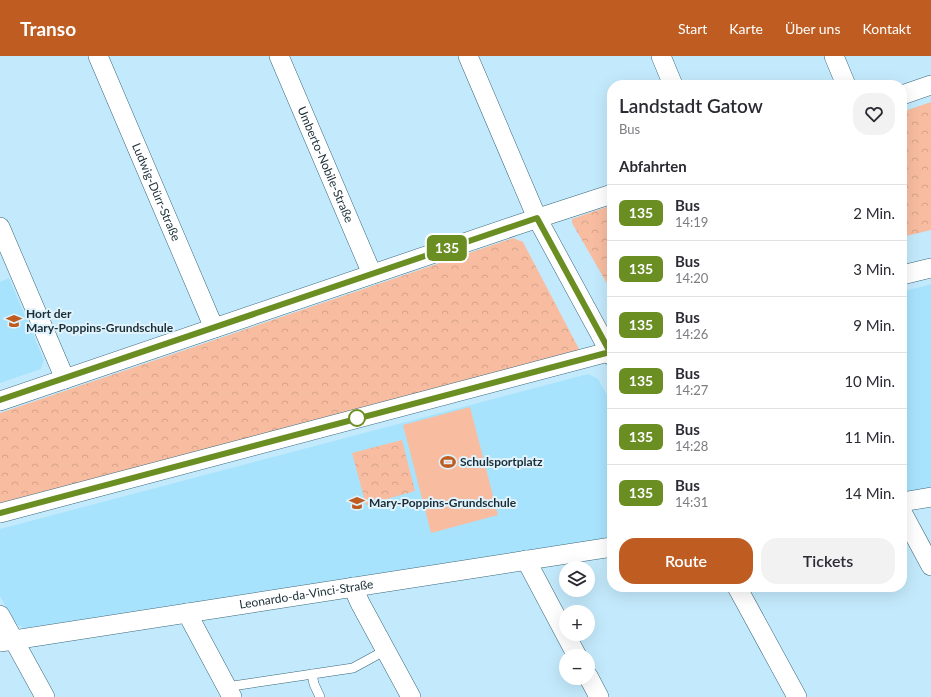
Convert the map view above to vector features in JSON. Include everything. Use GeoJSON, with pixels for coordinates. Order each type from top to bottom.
{"type":"FeatureCollection","features":[{"type":"Feature","properties":{"kind":"street","name":"Ludwig-Dürr-Straße"},"geometry":{"type":"LineString","coordinates":[[98,56],[214,328]]}},
{"type":"Feature","properties":{"kind":"street","name":"Umberto-Nobile-Straße"},"geometry":{"type":"LineString","coordinates":[[278,56],[372,274]]}},
{"type":"Feature","properties":{"kind":"street"},"geometry":{"type":"LineString","coordinates":[[468,56],[537,218],[607,346]]}},
{"type":"Feature","properties":{"kind":"street"},"geometry":{"type":"LineString","coordinates":[[661,56],[671,80]]}},
{"type":"Feature","properties":{"kind":"street"},"geometry":{"type":"LineString","coordinates":[[834,56],[844,80]]}},
{"type":"Feature","properties":{"kind":"street"},"geometry":{"type":"LineString","coordinates":[[907,93],[931,85]]}},
{"type":"Feature","properties":{"kind":"street"},"geometry":{"type":"LineString","coordinates":[[0,400],[607,196]]}},
{"type":"Feature","properties":{"kind":"street"},"geometry":{"type":"LineString","coordinates":[[0,227],[65,379]]}},
{"type":"Feature","properties":{"kind":"street"},"geometry":{"type":"LineString","coordinates":[[907,274],[931,268]]}},
{"type":"Feature","properties":{"kind":"street"},"geometry":{"type":"LineString","coordinates":[[0,513],[607,354]]}},
{"type":"Feature","properties":{"kind":"street"},"geometry":{"type":"LineString","coordinates":[[907,501],[931,497]]}},
{"type":"Feature","properties":{"kind":"street"},"geometry":{"type":"LineString","coordinates":[[907,521],[931,566]]}},
{"type":"Feature","properties":{"kind":"street","name":"Leonardo-da-Vinci-Straße"},"geometry":{"type":"LineString","coordinates":[[7,641],[607,548]]}},
{"type":"Feature","properties":{"kind":"street"},"geometry":{"type":"LineString","coordinates":[[526,560],[573,649]]}},
{"type":"Feature","properties":{"kind":"street"},"geometry":{"type":"LineString","coordinates":[[353,587],[360,603],[411,697]]}},
{"type":"Feature","properties":{"kind":"street"},"geometry":{"type":"LineString","coordinates":[[740,592],[797,697]]}},
{"type":"Feature","properties":{"kind":"street"},"geometry":{"type":"LineString","coordinates":[[187,613],[229,692]]}},
{"type":"Feature","properties":{"kind":"street"},"geometry":{"type":"LineString","coordinates":[[0,615],[7,641],[45,697]]}},
{"type":"Feature","properties":{"kind":"street"},"geometry":{"type":"LineString","coordinates":[[593,685],[599,697]]}},
{"type":"Feature","properties":{"kind":"lane"},"geometry":{"type":"LineString","coordinates":[[229,692],[312,674],[352,668],[386,650]]}},
{"type":"Feature","properties":{"kind":"lane"},"geometry":{"type":"LineString","coordinates":[[312,674],[314,684],[320,697]]}},
{"type":"Feature","properties":{"kind":"shaded area","name":"Hort der Mary-Poppins-Grundschule"},"geometry":{"type":"Polygon","coordinates":[[[9,278],[44,360],[41,369],[0,383],[0,282],[9,278]]]}},
{"type":"Feature","properties":{"kind":"shaded area"},"geometry":{"type":"Polygon","coordinates":[[[931,284],[931,488],[907,491],[907,291],[931,284]]]}},
{"type":"Feature","properties":{"kind":"shaded area","name":"Mary-Poppins-Grundschule"},"geometry":{"type":"Polygon","coordinates":[[[588,374],[598,379],[607,395],[607,538],[25,628],[15,624],[0,596],[0,529],[588,374]]]}},
{"type":"Feature","properties":{"kind":"green space"},"geometry":{"type":"Polygon","coordinates":[[[931,102],[931,230],[907,236],[907,110],[931,102]]]}},
{"type":"Feature","properties":{"kind":"green space"},"geometry":{"type":"Polygon","coordinates":[[[607,207],[607,283],[572,223],[572,219],[607,207]]]}},
{"type":"Feature","properties":{"kind":"green space"},"geometry":{"type":"Polygon","coordinates":[[[513,238],[523,242],[579,349],[572,354],[0,507],[0,413],[513,238]]]}},
{"type":"Feature","properties":{"kind":"green space","name":"Schulsportplatz"},"geometry":{"type":"Polygon","coordinates":[[[470,407],[498,515],[431,533],[403,425],[470,407]]]}},
{"type":"Feature","properties":{"kind":"green space"},"geometry":{"type":"Polygon","coordinates":[[[402,440],[415,491],[366,505],[352,453],[402,440]]]}},
{"type":"Feature","properties":{"kind":"bus line","name":"135"},"geometry":{"type":"LineString","coordinates":[[0,400],[537,218],[607,346]]}},
{"type":"Feature","properties":{"kind":"bus line","name":"135"},"geometry":{"type":"LineString","coordinates":[[0,513],[607,353]]}},
{"type":"Feature","properties":{"kind":"place","name":"Hort der Mary-Poppins-Grundschule"},"geometry":{"type":"Point","coordinates":[14,321]}},
{"type":"Feature","properties":{"kind":"place","name":"Schulsportplatz"},"geometry":{"type":"Point","coordinates":[448,462]}},
{"type":"Feature","properties":{"kind":"place","name":"Mary-Poppins-Grundschule"},"geometry":{"type":"Point","coordinates":[357,503]}}]}
